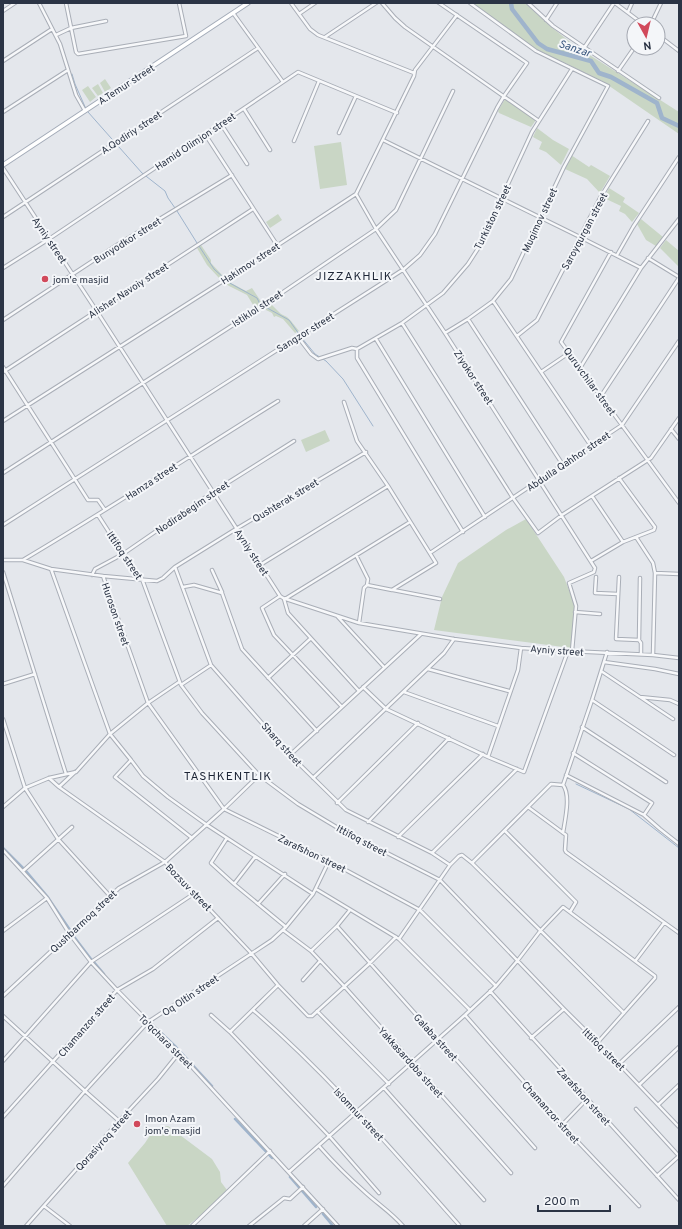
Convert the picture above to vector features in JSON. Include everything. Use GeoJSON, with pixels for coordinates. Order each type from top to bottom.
{"type":"FeatureCollection","features":[{"type":"Feature","properties":{"kind":"main road","name":"A.Temur street"},"geometry":{"type":"LineString","coordinates":[[3,166],[248,3]]}},
{"type":"Feature","properties":{"kind":"street"},"geometry":{"type":"LineString","coordinates":[[3,11],[15,3]]}},
{"type":"Feature","properties":{"kind":"street"},"geometry":{"type":"LineString","coordinates":[[39,3],[60,44],[76,94],[85,111]]}},
{"type":"Feature","properties":{"kind":"street"},"geometry":{"type":"LineString","coordinates":[[66,3],[76,52],[78,54],[186,36],[179,3]]}},
{"type":"Feature","properties":{"kind":"street"},"geometry":{"type":"LineString","coordinates":[[292,3],[310,29],[318,35],[414,73]]}},
{"type":"Feature","properties":{"kind":"street"},"geometry":{"type":"LineString","coordinates":[[299,14],[315,3]]}},
{"type":"Feature","properties":{"kind":"street"},"geometry":{"type":"LineString","coordinates":[[325,38],[376,3]]}},
{"type":"Feature","properties":{"kind":"street"},"geometry":{"type":"LineString","coordinates":[[382,3],[405,27],[539,121]]}},
{"type":"Feature","properties":{"kind":"street"},"geometry":{"type":"LineString","coordinates":[[356,194],[397,113],[415,70],[457,15],[439,3]]}},
{"type":"Feature","properties":{"kind":"street"},"geometry":{"type":"LineString","coordinates":[[470,3],[536,51],[572,69]]}},
{"type":"Feature","properties":{"kind":"street"},"geometry":{"type":"LineString","coordinates":[[528,3],[553,26],[660,98]]}},
{"type":"Feature","properties":{"kind":"street"},"geometry":{"type":"LineString","coordinates":[[546,20],[557,3]]}},
{"type":"Feature","properties":{"kind":"street"},"geometry":{"type":"LineString","coordinates":[[584,48],[615,3],[633,16]]}},
{"type":"Feature","properties":{"kind":"street"},"geometry":{"type":"LineString","coordinates":[[628,12],[632,3]]}},
{"type":"Feature","properties":{"kind":"street"},"geometry":{"type":"LineString","coordinates":[[655,16],[661,3]]}},
{"type":"Feature","properties":{"kind":"street"},"geometry":{"type":"LineString","coordinates":[[233,13],[283,82]]}},
{"type":"Feature","properties":{"kind":"street","name":"Sangzor street"},"geometry":{"type":"LineString","coordinates":[[3,525],[404,269],[420,255],[435,234],[504,96],[527,63],[457,15]]}},
{"type":"Feature","properties":{"kind":"street"},"geometry":{"type":"LineString","coordinates":[[56,35],[71,28],[106,21]]}},
{"type":"Feature","properties":{"kind":"street"},"geometry":{"type":"LineString","coordinates":[[3,61],[52,29]]}},
{"type":"Feature","properties":{"kind":"street"},"geometry":{"type":"LineString","coordinates":[[666,40],[678,48]]}},
{"type":"Feature","properties":{"kind":"street","name":"A.Qodiriy street"},"geometry":{"type":"LineString","coordinates":[[3,217],[258,48]]}},
{"type":"Feature","properties":{"kind":"street"},"geometry":{"type":"LineString","coordinates":[[618,71],[628,56]]}},
{"type":"Feature","properties":{"kind":"street","name":"Muqimov street"},"geometry":{"type":"LineString","coordinates":[[445,333],[493,301],[511,279],[564,167],[608,86],[572,69]]}},
{"type":"Feature","properties":{"kind":"street","name":"Turkiston street"},"geometry":{"type":"LineString","coordinates":[[298,337],[311,354],[318,358],[352,348],[357,349],[427,306],[444,293],[468,264],[479,247],[532,132],[572,69]]}},
{"type":"Feature","properties":{"kind":"street"},"geometry":{"type":"LineString","coordinates":[[3,112],[68,70]]}},
{"type":"Feature","properties":{"kind":"street","name":"Hamid Olimjon street"},"geometry":{"type":"LineString","coordinates":[[3,268],[49,239],[298,72],[397,113]]}},
{"type":"Feature","properties":{"kind":"street"},"geometry":{"type":"LineString","coordinates":[[294,141],[319,81]]}},
{"type":"Feature","properties":{"kind":"street","name":"Istiklol street"},"geometry":{"type":"LineString","coordinates":[[3,473],[143,383],[376,229],[396,210],[453,91]]}},
{"type":"Feature","properties":{"kind":"street"},"geometry":{"type":"LineString","coordinates":[[339,132],[356,96]]}},
{"type":"Feature","properties":{"kind":"street"},"geometry":{"type":"LineString","coordinates":[[244,109],[270,150]]}},
{"type":"Feature","properties":{"kind":"street","name":"Saroyqurgan street"},"geometry":{"type":"LineString","coordinates":[[516,336],[537,320],[600,198],[648,122]]}},
{"type":"Feature","properties":{"kind":"street"},"geometry":{"type":"LineString","coordinates":[[222,124],[246,164]]}},
{"type":"Feature","properties":{"kind":"street"},"geometry":{"type":"LineString","coordinates":[[205,134],[277,245]]}},
{"type":"Feature","properties":{"kind":"street"},"geometry":{"type":"LineString","coordinates":[[383,140],[641,268]]}},
{"type":"Feature","properties":{"kind":"street"},"geometry":{"type":"LineString","coordinates":[[617,255],[632,227],[679,157]]}},
{"type":"Feature","properties":{"kind":"street","name":"Ayniy street"},"geometry":{"type":"LineString","coordinates":[[3,166],[236,529],[280,596],[284,599],[359,623],[454,639],[520,648],[572,652],[641,654],[679,658]]}},
{"type":"Feature","properties":{"kind":"street","name":"Bunyodkor street"},"geometry":{"type":"LineString","coordinates":[[3,320],[72,274],[232,175]]}},
{"type":"Feature","properties":{"kind":"street","name":"Ziyokor street"},"geometry":{"type":"LineString","coordinates":[[356,194],[376,229],[404,269],[591,561]]}},
{"type":"Feature","properties":{"kind":"street","name":"Hakimov street"},"geometry":{"type":"LineString","coordinates":[[3,421],[356,194]]}},
{"type":"Feature","properties":{"kind":"street","name":"Alisher Navoiy street"},"geometry":{"type":"LineString","coordinates":[[4,371],[253,209]]}},
{"type":"Feature","properties":{"kind":"street"},"geometry":{"type":"LineString","coordinates":[[580,368],[641,268],[679,219]]}},
{"type":"Feature","properties":{"kind":"street","name":"Quruvchilar street"},"geometry":{"type":"LineString","coordinates":[[611,252],[561,342],[679,503]]}},
{"type":"Feature","properties":{"kind":"street"},"geometry":{"type":"LineString","coordinates":[[601,396],[679,278],[648,258]]}},
{"type":"Feature","properties":{"kind":"street"},"geometry":{"type":"LineString","coordinates":[[493,301],[591,446]]}},
{"type":"Feature","properties":{"kind":"street"},"geometry":{"type":"LineString","coordinates":[[468,319],[563,465]]}},
{"type":"Feature","properties":{"kind":"street"},"geometry":{"type":"LineString","coordinates":[[402,322],[513,498],[538,533],[562,515],[651,458],[679,418]]}},
{"type":"Feature","properties":{"kind":"street"},"geometry":{"type":"LineString","coordinates":[[376,338],[485,517]]}},
{"type":"Feature","properties":{"kind":"street","name":"Abdulla Qahhor street"},"geometry":{"type":"LineString","coordinates":[[430,553],[622,426],[679,341]]}},
{"type":"Feature","properties":{"kind":"street"},"geometry":{"type":"LineString","coordinates":[[357,349],[357,358],[463,532]]}},
{"type":"Feature","properties":{"kind":"street"},"geometry":{"type":"LineString","coordinates":[[540,372],[569,353]]}},
{"type":"Feature","properties":{"kind":"street"},"geometry":{"type":"LineString","coordinates":[[3,367],[4,371],[28,405],[88,500],[98,500],[105,510]]}},
{"type":"Feature","properties":{"kind":"street","name":"Hamza street"},"geometry":{"type":"LineString","coordinates":[[23,560],[98,515],[278,401]]}},
{"type":"Feature","properties":{"kind":"street"},"geometry":{"type":"LineString","coordinates":[[344,402],[357,441],[366,452],[436,563],[392,590]]}},
{"type":"Feature","properties":{"kind":"street"},"geometry":{"type":"LineString","coordinates":[[671,429],[679,439]]}},
{"type":"Feature","properties":{"kind":"street","name":"Nodirabegim street"},"geometry":{"type":"LineString","coordinates":[[92,575],[95,568],[123,554],[213,492],[294,441]]}},
{"type":"Feature","properties":{"kind":"street","name":"Qushterak street"},"geometry":{"type":"LineString","coordinates":[[103,576],[157,581],[163,578],[175,567],[236,529],[366,452]]}},
{"type":"Feature","properties":{"kind":"street"},"geometry":{"type":"LineString","coordinates":[[572,652],[576,606],[569,583],[594,572],[595,568],[591,561],[623,542],[654,530],[655,527],[620,478]]}},
{"type":"Feature","properties":{"kind":"street"},"geometry":{"type":"LineString","coordinates":[[260,565],[388,486]]}},
{"type":"Feature","properties":{"kind":"street"},"geometry":{"type":"LineString","coordinates":[[592,496],[623,542]]}},
{"type":"Feature","properties":{"kind":"street","name":"Ittifoq street"},"geometry":{"type":"LineString","coordinates":[[98,515],[136,574],[142,580],[179,682],[202,713],[259,775],[298,804],[338,828],[440,880],[518,960],[564,1010],[598,1042],[679,1126]]}},
{"type":"Feature","properties":{"kind":"street"},"geometry":{"type":"LineString","coordinates":[[359,691],[310,639],[288,613],[284,599],[410,522]]}},
{"type":"Feature","properties":{"kind":"street"},"geometry":{"type":"LineString","coordinates":[[636,538],[653,563],[655,573],[653,655]]}},
{"type":"Feature","properties":{"kind":"street"},"geometry":{"type":"LineString","coordinates":[[356,555],[368,579],[367,585],[364,588],[359,623]]}},
{"type":"Feature","properties":{"kind":"street","name":"Huroson street"},"geometry":{"type":"LineString","coordinates":[[3,560],[23,560],[51,569],[103,576],[148,703]]}},
{"type":"Feature","properties":{"kind":"street","name":"Sharq street"},"geometry":{"type":"LineString","coordinates":[[175,567],[211,665],[290,755],[337,803],[346,810],[432,853],[450,865]]}},
{"type":"Feature","properties":{"kind":"street"},"geometry":{"type":"LineString","coordinates":[[51,569],[110,734],[143,776],[168,797],[207,825],[285,874],[313,894]]}},
{"type":"Feature","properties":{"kind":"street"},"geometry":{"type":"LineString","coordinates":[[212,570],[242,649],[317,730]]}},
{"type":"Feature","properties":{"kind":"street"},"geometry":{"type":"LineString","coordinates":[[3,572],[66,774]]}},
{"type":"Feature","properties":{"kind":"street"},"geometry":{"type":"LineString","coordinates":[[655,573],[679,574]]}},
{"type":"Feature","properties":{"kind":"street"},"geometry":{"type":"LineString","coordinates":[[596,577],[595,593],[618,594]]}},
{"type":"Feature","properties":{"kind":"street"},"geometry":{"type":"LineString","coordinates":[[619,577],[616,639],[639,640]]}},
{"type":"Feature","properties":{"kind":"street"},"geometry":{"type":"LineString","coordinates":[[640,578],[639,640],[641,643],[641,654]]}},
{"type":"Feature","properties":{"kind":"street"},"geometry":{"type":"LineString","coordinates":[[183,587],[194,585],[222,593]]}},
{"type":"Feature","properties":{"kind":"street"},"geometry":{"type":"LineString","coordinates":[[367,585],[440,600]]}},
{"type":"Feature","properties":{"kind":"street"},"geometry":{"type":"LineString","coordinates":[[280,596],[262,608],[274,635],[342,707]]}},
{"type":"Feature","properties":{"kind":"street"},"geometry":{"type":"LineString","coordinates":[[575,612],[600,614]]}},
{"type":"Feature","properties":{"kind":"street"},"geometry":{"type":"LineString","coordinates":[[336,615],[384,668]]}},
{"type":"Feature","properties":{"kind":"street"},"geometry":{"type":"LineString","coordinates":[[290,755],[421,633]]}},
{"type":"Feature","properties":{"kind":"street"},"geometry":{"type":"LineString","coordinates":[[268,678],[310,639]]}},
{"type":"Feature","properties":{"kind":"street"},"geometry":{"type":"LineString","coordinates":[[313,778],[428,669],[448,648],[454,639]]}},
{"type":"Feature","properties":{"kind":"street"},"geometry":{"type":"LineString","coordinates":[[488,757],[509,692],[518,670],[520,648]]}},
{"type":"Feature","properties":{"kind":"street"},"geometry":{"type":"LineString","coordinates":[[363,687],[386,709],[488,757],[524,772],[568,651]]}},
{"type":"Feature","properties":{"kind":"street"},"geometry":{"type":"LineString","coordinates":[[562,785],[607,652]]}},
{"type":"Feature","properties":{"kind":"street"},"geometry":{"type":"LineString","coordinates":[[604,662],[679,674]]}},
{"type":"Feature","properties":{"kind":"street"},"geometry":{"type":"LineString","coordinates":[[181,685],[211,665]]}},
{"type":"Feature","properties":{"kind":"street"},"geometry":{"type":"LineString","coordinates":[[428,669],[509,692]]}},
{"type":"Feature","properties":{"kind":"street"},"geometry":{"type":"LineString","coordinates":[[601,671],[673,719]]}},
{"type":"Feature","properties":{"kind":"street"},"geometry":{"type":"LineString","coordinates":[[3,684],[34,674]]}},
{"type":"Feature","properties":{"kind":"street"},"geometry":{"type":"LineString","coordinates":[[60,787],[76,772],[110,734],[148,703],[179,682]]}},
{"type":"Feature","properties":{"kind":"street"},"geometry":{"type":"LineString","coordinates":[[404,692],[498,726]]}},
{"type":"Feature","properties":{"kind":"street"},"geometry":{"type":"LineString","coordinates":[[640,697],[670,700],[679,704]]}},
{"type":"Feature","properties":{"kind":"street"},"geometry":{"type":"LineString","coordinates":[[592,700],[674,755]]}},
{"type":"Feature","properties":{"kind":"street","name":"Zarafshon street"},"geometry":{"type":"LineString","coordinates":[[148,703],[224,809],[259,828],[329,861],[420,910],[496,986]]}},
{"type":"Feature","properties":{"kind":"street"},"geometry":{"type":"LineString","coordinates":[[3,719],[25,788],[58,839],[110,896]]}},
{"type":"Feature","properties":{"kind":"street"},"geometry":{"type":"LineString","coordinates":[[337,803],[418,723]]}},
{"type":"Feature","properties":{"kind":"street"},"geometry":{"type":"LineString","coordinates":[[582,727],[666,782]]}},
{"type":"Feature","properties":{"kind":"street"},"geometry":{"type":"LineString","coordinates":[[368,822],[449,738]]}},
{"type":"Feature","properties":{"kind":"street"},"geometry":{"type":"LineString","coordinates":[[573,753],[652,803],[644,815]]}},
{"type":"Feature","properties":{"kind":"street"},"geometry":{"type":"LineString","coordinates":[[398,837],[483,754]]}},
{"type":"Feature","properties":{"kind":"street"},"geometry":{"type":"LineString","coordinates":[[131,760],[115,778],[192,838]]}},
{"type":"Feature","properties":{"kind":"street"},"geometry":{"type":"LineString","coordinates":[[432,853],[517,769]]}},
{"type":"Feature","properties":{"kind":"street"},"geometry":{"type":"LineString","coordinates":[[3,807],[25,788],[49,778],[76,772]]}},
{"type":"Feature","properties":{"kind":"street","name":"Qushbarmoq street"},"geometry":{"type":"LineString","coordinates":[[3,996],[119,888],[165,862],[207,825],[259,775]]}},
{"type":"Feature","properties":{"kind":"street"},"geometry":{"type":"LineString","coordinates":[[566,775],[644,815],[679,844]]}},
{"type":"Feature","properties":{"kind":"street","name":"Bozsuv street"},"geometry":{"type":"LineString","coordinates":[[49,778],[165,862],[308,1016],[317,1011]]}},
{"type":"Feature","properties":{"kind":"street"},"geometry":{"type":"LineString","coordinates":[[472,863],[551,784],[562,785],[566,789],[567,796],[563,833]]}},
{"type":"Feature","properties":{"kind":"street"},"geometry":{"type":"LineString","coordinates":[[528,807],[566,836],[564,850],[566,852],[679,933]]}},
{"type":"Feature","properties":{"kind":"street"},"geometry":{"type":"LineString","coordinates":[[23,871],[72,826]]}},
{"type":"Feature","properties":{"kind":"street"},"geometry":{"type":"LineString","coordinates":[[505,831],[576,902],[570,912]]}},
{"type":"Feature","properties":{"kind":"street"},"geometry":{"type":"LineString","coordinates":[[227,838],[211,863],[286,927]]}},
{"type":"Feature","properties":{"kind":"street","name":"To'qchara street"},"geometry":{"type":"LineString","coordinates":[[3,850],[47,898],[69,933],[91,962],[179,1052],[338,1226]]}},
{"type":"Feature","properties":{"kind":"street"},"geometry":{"type":"LineString","coordinates":[[389,1084],[317,1011],[397,938],[420,910],[450,865],[460,855],[472,863],[624,1013]]}},
{"type":"Feature","properties":{"kind":"street"},"geometry":{"type":"LineString","coordinates":[[234,884],[256,857]]}},
{"type":"Feature","properties":{"kind":"street","name":"Oq Oltin street"},"geometry":{"type":"LineString","coordinates":[[3,1186],[85,1091],[148,1022],[272,940],[283,930],[313,894],[329,861]]}},
{"type":"Feature","properties":{"kind":"street"},"geometry":{"type":"LineString","coordinates":[[258,904],[285,874]]}},
{"type":"Feature","properties":{"kind":"street"},"geometry":{"type":"LineString","coordinates":[[316,889],[397,938],[470,1010]]}},
{"type":"Feature","properties":{"kind":"street"},"geometry":{"type":"LineString","coordinates":[[3,1061],[91,962],[195,893]]}},
{"type":"Feature","properties":{"kind":"street"},"geometry":{"type":"LineString","coordinates":[[3,931],[47,898]]}},
{"type":"Feature","properties":{"kind":"street"},"geometry":{"type":"LineString","coordinates":[[289,1172],[358,1112],[496,986],[541,930],[563,907],[654,974],[654,978],[598,1042]]}},
{"type":"Feature","properties":{"kind":"street"},"geometry":{"type":"LineString","coordinates":[[311,951],[337,926],[350,910]]}},
{"type":"Feature","properties":{"kind":"street","name":"Chamanzor street"},"geometry":{"type":"LineString","coordinates":[[3,1117],[117,990],[153,969],[218,918]]}},
{"type":"Feature","properties":{"kind":"street"},"geometry":{"type":"LineString","coordinates":[[636,960],[664,923]]}},
{"type":"Feature","properties":{"kind":"street","name":"Galaba street"},"geometry":{"type":"LineString","coordinates":[[337,926],[535,1148]]}},
{"type":"Feature","properties":{"kind":"street","name":"Yakkasardoba street"},"geometry":{"type":"LineString","coordinates":[[283,930],[311,951],[344,986],[511,1173]]}},
{"type":"Feature","properties":{"kind":"street"},"geometry":{"type":"LineString","coordinates":[[303,980],[320,961]]}},
{"type":"Feature","properties":{"kind":"street"},"geometry":{"type":"LineString","coordinates":[[230,1032],[278,985]]}},
{"type":"Feature","properties":{"kind":"street","name":"Zarafshon street"},"geometry":{"type":"LineString","coordinates":[[490,991],[679,1200]]}},
{"type":"Feature","properties":{"kind":"street"},"geometry":{"type":"LineString","coordinates":[[619,1064],[679,1007]]}},
{"type":"Feature","properties":{"kind":"street","name":"Islomnur street"},"geometry":{"type":"LineString","coordinates":[[253,1010],[309,1061],[358,1112],[459,1225]]}},
{"type":"Feature","properties":{"kind":"street"},"geometry":{"type":"LineString","coordinates":[[531,1038],[564,1010]]}},
{"type":"Feature","properties":{"kind":"street"},"geometry":{"type":"LineString","coordinates":[[211,1015],[230,1032],[330,1137],[379,1193]]}},
{"type":"Feature","properties":{"kind":"street","name":"Chamanzor street"},"geometry":{"type":"LineString","coordinates":[[465,1015],[562,1125],[639,1206]]}},
{"type":"Feature","properties":{"kind":"street"},"geometry":{"type":"LineString","coordinates":[[3,1016],[119,1121]]}},
{"type":"Feature","properties":{"kind":"street"},"geometry":{"type":"LineString","coordinates":[[639,1085],[679,1047]]}},
{"type":"Feature","properties":{"kind":"street","name":"Qorasiyroq street"},"geometry":{"type":"LineString","coordinates":[[26,1226],[158,1079],[179,1052]]}},
{"type":"Feature","properties":{"kind":"street"},"geometry":{"type":"LineString","coordinates":[[658,1105],[679,1085]]}},
{"type":"Feature","properties":{"kind":"street"},"geometry":{"type":"LineString","coordinates":[[384,1088],[484,1200]]}},
{"type":"Feature","properties":{"kind":"street"},"geometry":{"type":"LineString","coordinates":[[562,1125],[587,1099]]}},
{"type":"Feature","properties":{"kind":"street"},"geometry":{"type":"LineString","coordinates":[[636,1109],[679,1156],[657,1176]]}},
{"type":"Feature","properties":{"kind":"street"},"geometry":{"type":"LineString","coordinates":[[319,1146],[355,1183],[403,1226]]}},
{"type":"Feature","properties":{"kind":"street"},"geometry":{"type":"LineString","coordinates":[[192,1226],[270,1151]]}},
{"type":"Feature","properties":{"kind":"street"},"geometry":{"type":"LineString","coordinates":[[249,1226],[284,1198],[290,1199],[302,1187]]}},
{"type":"Feature","properties":{"kind":"street"},"geometry":{"type":"LineString","coordinates":[[44,1206],[70,1226]]}},
{"type":"Feature","properties":{"kind":"street"},"geometry":{"type":"LineString","coordinates":[[304,1226],[323,1209]]}},
{"type":"Feature","properties":{"kind":"green space"},"geometry":{"type":"Polygon","coordinates":[[[472,3],[525,3],[574,45],[679,112],[679,134],[602,81],[536,49],[472,3]]]}},
{"type":"Feature","properties":{"kind":"green space"},"geometry":{"type":"Polygon","coordinates":[[[105,79],[111,88],[105,92],[100,83],[105,79]]]}},
{"type":"Feature","properties":{"kind":"green space"},"geometry":{"type":"Polygon","coordinates":[[[98,84],[103,93],[98,96],[92,88],[98,84]]]}},
{"type":"Feature","properties":{"kind":"green space"},"geometry":{"type":"Polygon","coordinates":[[[88,86],[96,97],[90,102],[82,90],[88,86]]]}},
{"type":"Feature","properties":{"kind":"green space"},"geometry":{"type":"Polygon","coordinates":[[[505,99],[536,120],[531,127],[499,113],[498,111],[505,99]]]}},
{"type":"Feature","properties":{"kind":"green space"},"geometry":{"type":"Polygon","coordinates":[[[537,128],[553,140],[569,149],[561,165],[546,152],[539,149],[542,142],[533,137],[537,128]]]}},
{"type":"Feature","properties":{"kind":"green space"},"geometry":{"type":"Polygon","coordinates":[[[341,142],[347,185],[320,189],[314,146],[341,142]]]}},
{"type":"Feature","properties":{"kind":"green space"},"geometry":{"type":"Polygon","coordinates":[[[571,155],[589,167],[591,165],[610,176],[600,193],[587,179],[565,169],[571,155]]]}},
{"type":"Feature","properties":{"kind":"green space"},"geometry":{"type":"Polygon","coordinates":[[[609,188],[625,198],[623,202],[639,213],[632,222],[625,214],[619,211],[621,206],[604,198],[609,188]]]}},
{"type":"Feature","properties":{"kind":"green space"},"geometry":{"type":"Polygon","coordinates":[[[278,214],[282,220],[270,228],[266,222],[278,214]]]}},
{"type":"Feature","properties":{"kind":"green space"},"geometry":{"type":"Polygon","coordinates":[[[641,219],[663,237],[656,246],[646,240],[637,224],[641,219]]]}},
{"type":"Feature","properties":{"kind":"green space"},"geometry":{"type":"Polygon","coordinates":[[[666,240],[679,251],[679,267],[660,248],[666,240]]]}},
{"type":"Feature","properties":{"kind":"green space"},"geometry":{"type":"Polygon","coordinates":[[[201,245],[211,260],[211,263],[223,276],[219,278],[207,265],[197,248],[201,245]]]}},
{"type":"Feature","properties":{"kind":"green space"},"geometry":{"type":"Polygon","coordinates":[[[228,279],[231,283],[246,291],[252,288],[262,303],[255,308],[247,295],[225,283],[228,279]]]}},
{"type":"Feature","properties":{"kind":"green space"},"geometry":{"type":"Polygon","coordinates":[[[270,303],[281,314],[287,317],[299,331],[295,333],[283,319],[276,316],[274,317],[272,313],[263,307],[270,303]]]}},
{"type":"Feature","properties":{"kind":"green space"},"geometry":{"type":"Polygon","coordinates":[[[325,430],[330,441],[306,452],[301,440],[325,430]]]}},
{"type":"Feature","properties":{"kind":"green space"},"geometry":{"type":"Polygon","coordinates":[[[526,519],[564,577],[575,606],[571,648],[434,630],[442,597],[458,563],[506,530],[526,519]]]}},
{"type":"Feature","properties":{"kind":"green space"},"geometry":{"type":"Polygon","coordinates":[[[168,1126],[212,1159],[220,1172],[221,1182],[227,1190],[204,1213],[187,1226],[167,1226],[128,1163],[145,1143],[154,1129],[168,1126]]]}},
{"type":"Feature","properties":{"kind":"waterway","name":"Sanzar"},"geometry":{"type":"LineString","coordinates":[[511,3],[512,9],[538,43],[547,49],[591,61],[599,73],[611,77],[657,103],[662,118],[679,126]]}},
{"type":"Feature","properties":{"kind":"waterway"},"geometry":{"type":"LineString","coordinates":[[72,74],[86,109]]}},
{"type":"Feature","properties":{"kind":"waterway"},"geometry":{"type":"LineString","coordinates":[[88,112],[142,173],[165,191],[175,208]]}},
{"type":"Feature","properties":{"kind":"waterway"},"geometry":{"type":"LineString","coordinates":[[177,211],[197,243]]}},
{"type":"Feature","properties":{"kind":"waterway"},"geometry":{"type":"LineString","coordinates":[[199,246],[214,269],[224,278]]}},
{"type":"Feature","properties":{"kind":"waterway"},"geometry":{"type":"LineString","coordinates":[[226,281],[257,298],[260,304],[289,320],[299,334]]}},
{"type":"Feature","properties":{"kind":"waterway"},"geometry":{"type":"LineString","coordinates":[[301,337],[315,354],[326,361],[343,379],[373,426]]}},
{"type":"Feature","properties":{"kind":"waterway"},"geometry":{"type":"LineString","coordinates":[[576,784],[629,809],[679,848]]}},
{"type":"Feature","properties":{"kind":"waterway"},"geometry":{"type":"LineString","coordinates":[[3,848],[23,868]]}},
{"type":"Feature","properties":{"kind":"waterway"},"geometry":{"type":"LineString","coordinates":[[26,871],[47,896],[70,930]]}},
{"type":"Feature","properties":{"kind":"waterway"},"geometry":{"type":"LineString","coordinates":[[72,934],[91,959]]}},
{"type":"Feature","properties":{"kind":"waterway"},"geometry":{"type":"LineString","coordinates":[[93,961],[104,974]]}},
{"type":"Feature","properties":{"kind":"waterway"},"geometry":{"type":"LineString","coordinates":[[157,1029],[212,1086]]}},
{"type":"Feature","properties":{"kind":"waterway"},"geometry":{"type":"LineString","coordinates":[[235,1119],[272,1158]]}},
{"type":"Feature","properties":{"kind":"waterway"},"geometry":{"type":"LineString","coordinates":[[290,1177],[316,1207]]}},
{"type":"Feature","properties":{"kind":"waterway"},"geometry":{"type":"LineString","coordinates":[[323,1214],[333,1226]]}},
{"type":"Feature","properties":{"kind":"place","name":"jom'e masjid"},"geometry":{"type":"Point","coordinates":[45,279]}},
{"type":"Feature","properties":{"kind":"place","name":"Imon Azam jom'e masjid"},"geometry":{"type":"Point","coordinates":[137,1124]}},
{"type":"Feature","properties":{"kind":"district","name":"JIZZAKHLIK"},"geometry":{"type":"Point","coordinates":[354,276]}},
{"type":"Feature","properties":{"kind":"district","name":"TASHKENTLIK"},"geometry":{"type":"Point","coordinates":[228,776]}}]}
